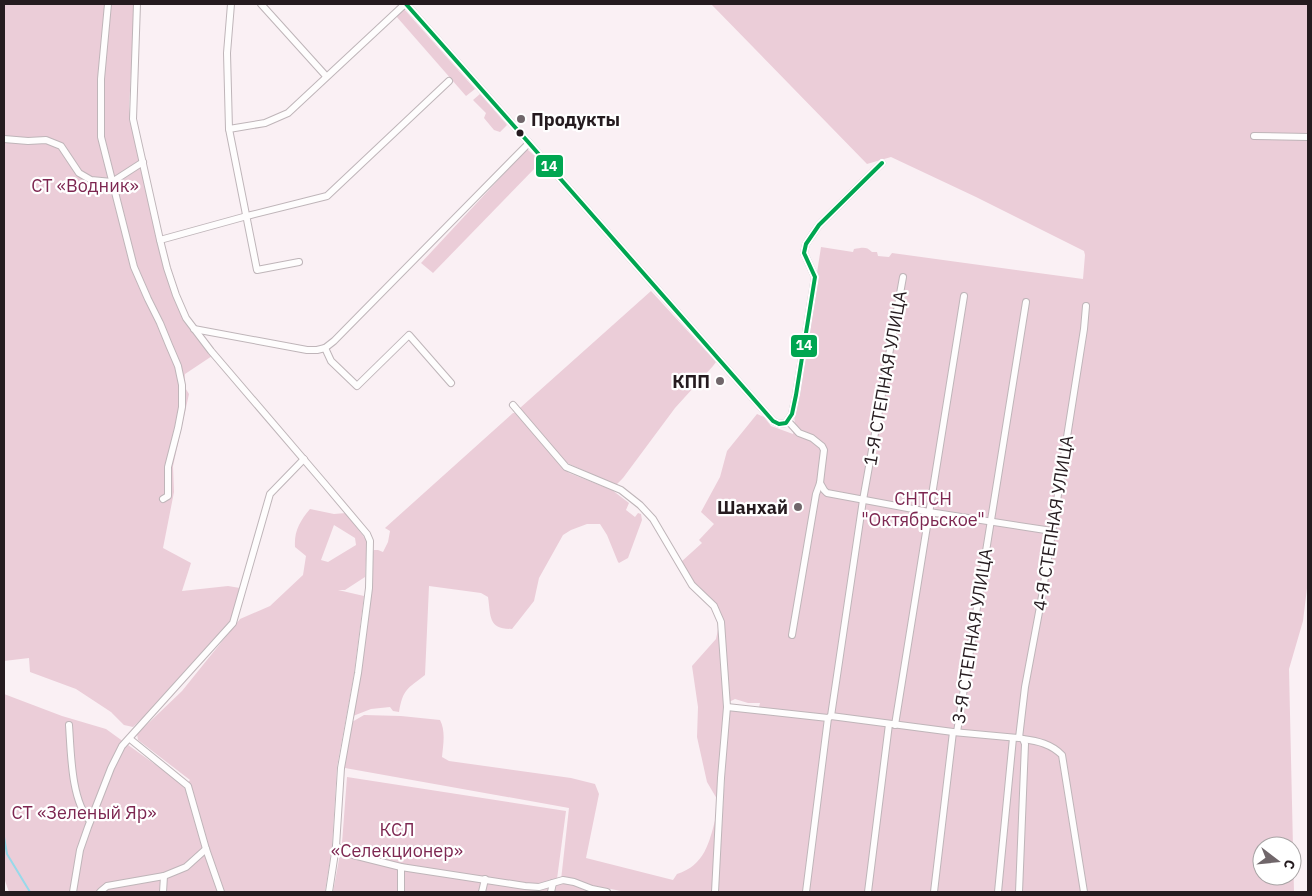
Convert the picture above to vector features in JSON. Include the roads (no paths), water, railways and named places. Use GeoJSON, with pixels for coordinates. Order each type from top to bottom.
{"type":"FeatureCollection","features":[{"type":"Feature","properties":{"kind":"street"},"geometry":{"type":"LineString","coordinates":[[108,4],[100,79],[101,137],[134,267],[160,322],[181,376],[182,406],[168,467],[168,496],[163,498]]}},
{"type":"Feature","properties":{"kind":"street"},"geometry":{"type":"LineString","coordinates":[[137,4],[133,119],[160,240],[176,295],[186,318],[206,344],[362,528],[370,541],[369,588],[358,673],[341,768],[336,846],[329,892]]}},
{"type":"Feature","properties":{"kind":"street"},"geometry":{"type":"LineString","coordinates":[[231,4],[227,53],[229,129],[257,270],[299,262]]}},
{"type":"Feature","properties":{"kind":"street"},"geometry":{"type":"LineString","coordinates":[[261,4],[326,76]]}},
{"type":"Feature","properties":{"kind":"street"},"geometry":{"type":"LineString","coordinates":[[229,129],[265,123],[288,112],[405,4],[773,421],[782,424],[788,421],[792,414],[815,277],[804,253],[806,244],[819,225],[882,163]]}},
{"type":"Feature","properties":{"kind":"street"},"geometry":{"type":"LineString","coordinates":[[160,240],[327,196],[449,81]]}},
{"type":"Feature","properties":{"kind":"street"},"geometry":{"type":"LineString","coordinates":[[1254,136],[1308,137]]}},
{"type":"Feature","properties":{"kind":"street"},"geometry":{"type":"LineString","coordinates":[[4,139],[46,140],[61,146],[79,173],[91,180],[112,182],[143,162]]}},
{"type":"Feature","properties":{"kind":"street"},"geometry":{"type":"LineString","coordinates":[[194,328],[307,350],[325,348],[366,310],[529,143]]}},
{"type":"Feature","properties":{"kind":"street","name":"1-Я СТЕПНАЯ УЛИЦА"},"geometry":{"type":"LineString","coordinates":[[806,892],[830,717],[864,500],[903,277]]}},
{"type":"Feature","properties":{"kind":"street"},"geometry":{"type":"LineString","coordinates":[[868,892],[892,725],[964,296]]}},
{"type":"Feature","properties":{"kind":"street","name":"3-Я СТЕПНАЯ УЛИЦА"},"geometry":{"type":"LineString","coordinates":[[934,892],[955,732],[1026,302]]}},
{"type":"Feature","properties":{"kind":"street","name":"4-Я СТЕПНАЯ УЛИЦА"},"geometry":{"type":"LineString","coordinates":[[998,892],[1025,687],[1042,596],[1086,306]]}},
{"type":"Feature","properties":{"kind":"street"},"geometry":{"type":"LineString","coordinates":[[206,344],[207,335],[211,332]]}},
{"type":"Feature","properties":{"kind":"street"},"geometry":{"type":"LineString","coordinates":[[325,348],[331,362],[357,386],[409,335],[451,382]]}},
{"type":"Feature","properties":{"kind":"street"},"geometry":{"type":"LineString","coordinates":[[513,405],[566,467],[621,490],[653,519],[692,585],[714,606],[721,622],[727,708],[715,892]]}},
{"type":"Feature","properties":{"kind":"street"},"geometry":{"type":"LineString","coordinates":[[788,421],[799,433],[812,438],[824,450],[820,483],[816,494],[792,635]]}},
{"type":"Feature","properties":{"kind":"street"},"geometry":{"type":"LineString","coordinates":[[73,892],[80,850],[111,768],[122,746],[234,623],[270,494],[304,459]]}},
{"type":"Feature","properties":{"kind":"street"},"geometry":{"type":"LineString","coordinates":[[820,483],[827,493],[929,512],[1052,531]]}},
{"type":"Feature","properties":{"kind":"street"},"geometry":{"type":"LineString","coordinates":[[727,708],[830,717],[1018,738],[1041,742],[1057,750],[1062,755],[1084,892]]}},
{"type":"Feature","properties":{"kind":"street"},"geometry":{"type":"LineString","coordinates":[[69,725],[72,770],[78,798],[84,814],[90,821]]}},
{"type":"Feature","properties":{"kind":"street"},"geometry":{"type":"LineString","coordinates":[[1018,738],[1025,744],[1019,892]]}},
{"type":"Feature","properties":{"kind":"street"},"geometry":{"type":"LineString","coordinates":[[130,739],[188,786],[206,849],[221,892]]}},
{"type":"Feature","properties":{"kind":"street"},"geometry":{"type":"LineString","coordinates":[[336,846],[353,855],[401,867],[525,886],[539,887],[563,880],[607,892]]}},
{"type":"Feature","properties":{"kind":"street"},"geometry":{"type":"LineString","coordinates":[[100,892],[107,886],[164,876],[186,867],[206,849]]}},
{"type":"Feature","properties":{"kind":"street"},"geometry":{"type":"LineString","coordinates":[[401,867],[401,892]]}},
{"type":"Feature","properties":{"kind":"street"},"geometry":{"type":"LineString","coordinates":[[163,892],[164,876]]}},
{"type":"Feature","properties":{"kind":"street"},"geometry":{"type":"LineString","coordinates":[[482,892],[485,879]]}},
{"type":"Feature","properties":{"kind":"street"},"geometry":{"type":"LineString","coordinates":[[551,892],[553,883]]}},
{"type":"Feature","properties":{"kind":"waterway"},"geometry":{"type":"LineString","coordinates":[[4,837],[7,854],[30,892]]}},
{"type":"Feature","properties":{"kind":"place","name":"Продукты"},"geometry":{"type":"Point","coordinates":[521,119]}},
{"type":"Feature","properties":{"kind":"place","name":"КПП"},"geometry":{"type":"Point","coordinates":[720,381]}},
{"type":"Feature","properties":{"kind":"place","name":"Шанхай"},"geometry":{"type":"Point","coordinates":[798,507]}},
{"type":"Feature","properties":{"kind":"park label","name":"СТ «Водник»"},"geometry":{"type":"Point","coordinates":[85,185]}},
{"type":"Feature","properties":{"kind":"park label","name":"СНТСН \"Октябрьское\""},"geometry":{"type":"Point","coordinates":[923,508]}},
{"type":"Feature","properties":{"kind":"park label","name":"СТ «Зеленый Яр»"},"geometry":{"type":"Point","coordinates":[84,812]}},
{"type":"Feature","properties":{"kind":"park label","name":"КСЛ «Селекционер»"},"geometry":{"type":"Point","coordinates":[397,840]}}]}
